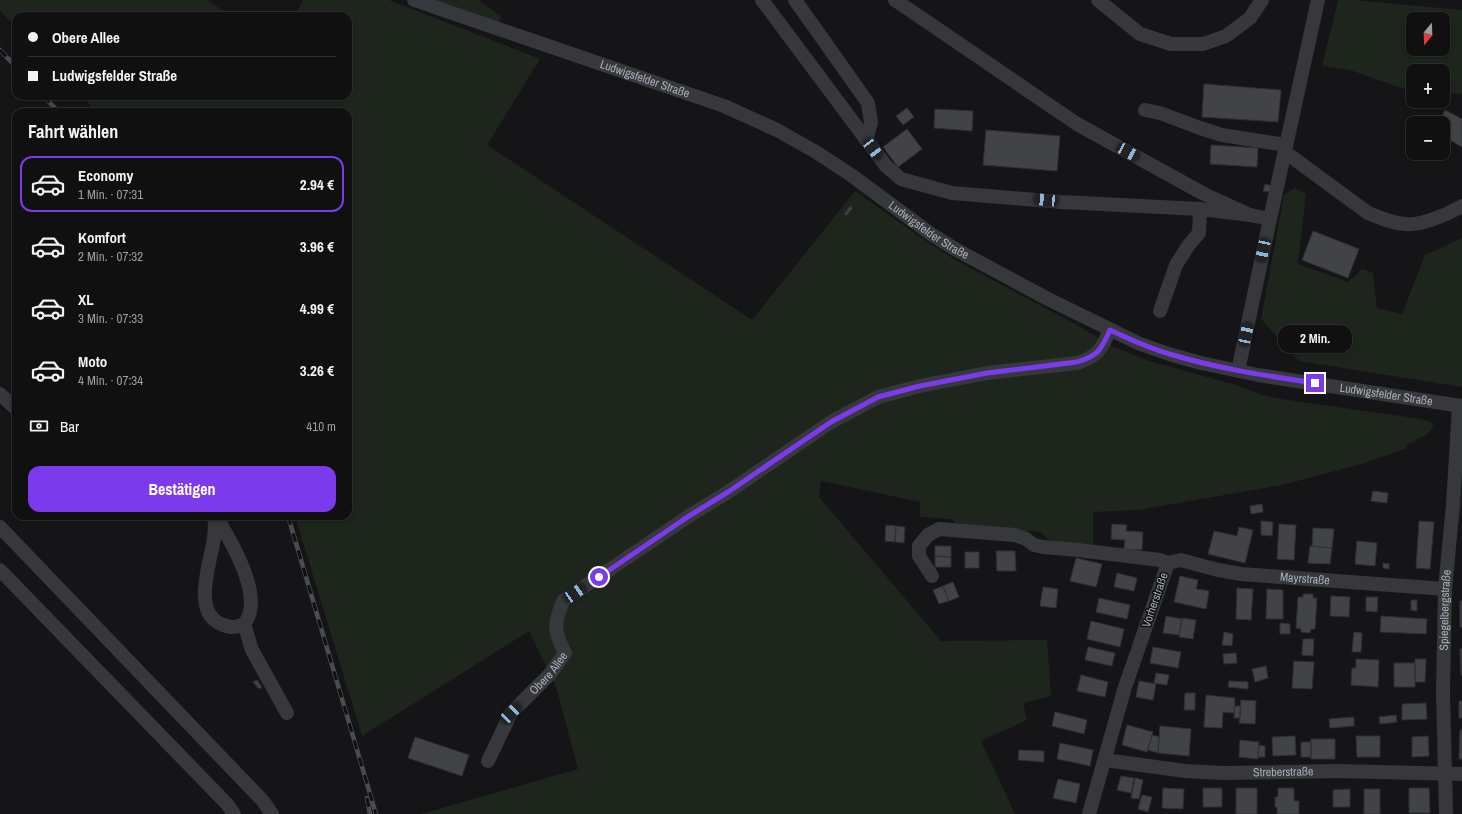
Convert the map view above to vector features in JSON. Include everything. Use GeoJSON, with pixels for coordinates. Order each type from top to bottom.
{"type":"FeatureCollection","features":[{"type":"Feature","properties":{"kind":"street","name":"Ludwigsfelder Straße"},"geometry":{"type":"LineString","coordinates":[[414,0],[710,101],[756,120],[821,156],[850,175],[931,234],[955,249],[1046,298],[1140,344],[1172,355],[1238,371],[1460,406]]}},
{"type":"Feature","properties":{"kind":"street"},"geometry":{"type":"LineString","coordinates":[[762,0],[886,166],[901,179],[952,193],[1062,202],[1200,209],[1270,219]]}},
{"type":"Feature","properties":{"kind":"street"},"geometry":{"type":"LineString","coordinates":[[795,0],[868,103],[871,123],[866,140]]}},
{"type":"Feature","properties":{"kind":"street"},"geometry":{"type":"LineString","coordinates":[[895,0],[1077,124],[1204,194],[1250,215]]}},
{"type":"Feature","properties":{"kind":"street"},"geometry":{"type":"LineString","coordinates":[[1098,0],[1140,34],[1171,44],[1203,44],[1226,36],[1250,18],[1262,0]]}},
{"type":"Feature","properties":{"kind":"street"},"geometry":{"type":"LineString","coordinates":[[1238,371],[1318,0]]}},
{"type":"Feature","properties":{"kind":"street"},"geometry":{"type":"LineString","coordinates":[[1145,110],[1160,113],[1222,135],[1286,149],[1368,213],[1384,220],[1406,224],[1424,222],[1462,206]]}},
{"type":"Feature","properties":{"kind":"street"},"geometry":{"type":"LineString","coordinates":[[1160,311],[1176,265],[1188,246],[1199,233],[1200,209]]}},
{"type":"Feature","properties":{"kind":"street","name":"Obere Allee"},"geometry":{"type":"LineString","coordinates":[[488,761],[511,713],[550,674],[564,653],[556,636],[557,617],[564,601],[831,422],[878,397],[920,386],[987,373],[1077,362],[1091,358],[1099,352],[1110,330]]}},
{"type":"Feature","properties":{"kind":"street"},"geometry":{"type":"LineString","coordinates":[[0,394],[12,405]]}},
{"type":"Feature","properties":{"kind":"street","name":"Spiegelbergstraße"},"geometry":{"type":"LineString","coordinates":[[1446,814],[1443,692],[1445,589],[1458,505],[1460,406]]}},
{"type":"Feature","properties":{"kind":"street"},"geometry":{"type":"LineString","coordinates":[[215,520],[213,543],[207,569],[205,594],[207,612],[216,622],[227,627],[237,628],[250,618],[251,607],[249,584],[233,546],[217,520]]}},
{"type":"Feature","properties":{"kind":"street"},"geometry":{"type":"LineString","coordinates":[[0,527],[258,796],[272,814]]}},
{"type":"Feature","properties":{"kind":"street","name":"Vorherstraße"},"geometry":{"type":"LineString","coordinates":[[932,576],[919,556],[919,546],[928,535],[939,529],[1015,535],[1026,539],[1034,545],[1044,547],[1160,560],[1168,563],[1125,687],[1089,814]]}},
{"type":"Feature","properties":{"kind":"street","name":"Mayrstraße"},"geometry":{"type":"LineString","coordinates":[[1168,563],[1181,560],[1218,570],[1241,574],[1445,589]]}},
{"type":"Feature","properties":{"kind":"street"},"geometry":{"type":"LineString","coordinates":[[0,570],[227,804],[234,814]]}},
{"type":"Feature","properties":{"kind":"street"},"geometry":{"type":"LineString","coordinates":[[244,624],[252,650],[287,713]]}},
{"type":"Feature","properties":{"kind":"street","name":"Streberstraße"},"geometry":{"type":"LineString","coordinates":[[1105,760],[1185,771],[1223,773],[1338,772],[1462,774]]}},
{"type":"Feature","properties":{"kind":"shaded area"},"geometry":{"type":"Polygon","coordinates":[[[0,0],[207,0],[225,12],[12,12],[12,23],[0,11],[0,0]]]}},
{"type":"Feature","properties":{"kind":"shaded area"},"geometry":{"type":"Polygon","coordinates":[[[303,0],[389,0],[540,59],[487,145],[752,320],[855,191],[920,237],[959,262],[1077,325],[1112,346],[1149,361],[1236,385],[1261,395],[1421,419],[1431,422],[1434,427],[1426,435],[1406,445],[1407,448],[1365,463],[1282,485],[1138,510],[1093,512],[1093,545],[1052,543],[1041,532],[959,526],[951,519],[920,517],[920,502],[821,481],[819,497],[941,641],[1047,640],[1051,696],[1023,703],[1027,720],[981,741],[1015,814],[421,814],[578,769],[556,687],[529,631],[362,736],[296,520],[352,520],[352,108],[92,108],[87,100],[352,100],[352,12],[297,12],[303,0]]]}},
{"type":"Feature","properties":{"kind":"shaded area"},"geometry":{"type":"Polygon","coordinates":[[[435,0],[478,0],[501,16],[499,22],[435,0]]]}},
{"type":"Feature","properties":{"kind":"shaded area"},"geometry":{"type":"Polygon","coordinates":[[[1338,0],[1354,0],[1462,10],[1462,94],[1450,93],[1450,64],[1406,64],[1406,89],[1350,70],[1322,66],[1338,0]]]}},
{"type":"Feature","properties":{"kind":"shaded area"},"geometry":{"type":"Polygon","coordinates":[[[1295,188],[1306,194],[1298,264],[1348,282],[1362,269],[1373,273],[1377,308],[1402,314],[1425,255],[1462,238],[1462,387],[1299,361],[1261,319],[1284,195],[1295,188]]]}},
{"type":"Feature","properties":{"kind":"building"},"geometry":{"type":"Polygon","coordinates":[[[1204,84],[1281,90],[1278,122],[1202,117],[1204,84]]]}},
{"type":"Feature","properties":{"kind":"building"},"geometry":{"type":"Polygon","coordinates":[[[907,108],[914,117],[903,125],[896,116],[907,108]]]}},
{"type":"Feature","properties":{"kind":"building"},"geometry":{"type":"Polygon","coordinates":[[[935,109],[973,111],[972,131],[934,128],[935,109]]]}},
{"type":"Feature","properties":{"kind":"building"},"geometry":{"type":"Polygon","coordinates":[[[1445,110],[1462,119],[1462,147],[1450,140],[1450,116],[1442,116],[1445,110]]]}},
{"type":"Feature","properties":{"kind":"building"},"geometry":{"type":"Polygon","coordinates":[[[907,129],[922,149],[898,167],[883,147],[907,129]]]}},
{"type":"Feature","properties":{"kind":"building"},"geometry":{"type":"Polygon","coordinates":[[[986,130],[1060,136],[1057,171],[983,165],[986,130]]]}},
{"type":"Feature","properties":{"kind":"building"},"geometry":{"type":"Polygon","coordinates":[[[1211,145],[1258,148],[1257,167],[1210,164],[1211,145]]]}},
{"type":"Feature","properties":{"kind":"building"},"geometry":{"type":"Polygon","coordinates":[[[1265,184],[1272,186],[1270,192],[1263,191],[1265,184]]]}},
{"type":"Feature","properties":{"kind":"building"},"geometry":{"type":"Polygon","coordinates":[[[850,206],[853,208],[846,216],[844,214],[850,206]]]}},
{"type":"Feature","properties":{"kind":"building"},"geometry":{"type":"Polygon","coordinates":[[[1313,231],[1359,249],[1348,278],[1302,260],[1313,231]]]}},
{"type":"Feature","properties":{"kind":"building"},"geometry":{"type":"Polygon","coordinates":[[[1373,491],[1388,493],[1387,503],[1371,501],[1373,491]]]}},
{"type":"Feature","properties":{"kind":"building"},"geometry":{"type":"Polygon","coordinates":[[[1262,504],[1263,512],[1251,514],[1250,506],[1262,504]]]}},
{"type":"Feature","properties":{"kind":"building"},"geometry":{"type":"Polygon","coordinates":[[[1261,521],[1273,522],[1272,536],[1261,535],[1261,521]]]}},
{"type":"Feature","properties":{"kind":"building"},"geometry":{"type":"Polygon","coordinates":[[[1419,521],[1434,522],[1430,569],[1416,568],[1419,521]]]}},
{"type":"Feature","properties":{"kind":"building"},"geometry":{"type":"Polygon","coordinates":[[[1112,524],[1127,525],[1126,531],[1143,532],[1142,550],[1124,549],[1125,540],[1111,539],[1112,524]]]}},
{"type":"Feature","properties":{"kind":"building"},"geometry":{"type":"Polygon","coordinates":[[[1279,524],[1296,525],[1294,560],[1277,559],[1279,524]]]}},
{"type":"Feature","properties":{"kind":"building"},"geometry":{"type":"Polygon","coordinates":[[[886,525],[896,526],[895,542],[885,541],[886,525]]]}},
{"type":"Feature","properties":{"kind":"building"},"geometry":{"type":"Polygon","coordinates":[[[896,526],[905,527],[904,543],[895,542],[896,526]]]}},
{"type":"Feature","properties":{"kind":"building"},"geometry":{"type":"Polygon","coordinates":[[[1239,527],[1253,530],[1245,563],[1208,554],[1214,531],[1237,536],[1239,527]]]}},
{"type":"Feature","properties":{"kind":"building"},"geometry":{"type":"Polygon","coordinates":[[[1313,528],[1334,529],[1332,548],[1312,546],[1313,528]]]}},
{"type":"Feature","properties":{"kind":"building"},"geometry":{"type":"Polygon","coordinates":[[[1357,541],[1377,543],[1375,566],[1355,564],[1357,541]]]}},
{"type":"Feature","properties":{"kind":"building"},"geometry":{"type":"Polygon","coordinates":[[[935,546],[951,546],[951,557],[935,556],[935,546]]]}},
{"type":"Feature","properties":{"kind":"building"},"geometry":{"type":"Polygon","coordinates":[[[1310,546],[1332,548],[1330,564],[1308,563],[1310,546]]]}},
{"type":"Feature","properties":{"kind":"building"},"geometry":{"type":"Polygon","coordinates":[[[996,551],[1015,551],[1016,571],[997,571],[996,551]]]}},
{"type":"Feature","properties":{"kind":"building"},"geometry":{"type":"Polygon","coordinates":[[[965,552],[979,552],[979,568],[965,568],[965,552]]]}},
{"type":"Feature","properties":{"kind":"building"},"geometry":{"type":"Polygon","coordinates":[[[935,556],[951,557],[951,567],[935,567],[935,556]]]}},
{"type":"Feature","properties":{"kind":"building"},"geometry":{"type":"Polygon","coordinates":[[[1076,558],[1102,564],[1096,587],[1070,581],[1076,558]]]}},
{"type":"Feature","properties":{"kind":"building"},"geometry":{"type":"Polygon","coordinates":[[[1383,563],[1389,564],[1389,569],[1383,568],[1383,563]]]}},
{"type":"Feature","properties":{"kind":"building"},"geometry":{"type":"Polygon","coordinates":[[[1117,573],[1137,578],[1134,591],[1114,587],[1117,573]]]}},
{"type":"Feature","properties":{"kind":"building"},"geometry":{"type":"Polygon","coordinates":[[[1180,576],[1198,580],[1196,589],[1209,591],[1206,609],[1174,602],[1180,576]]]}},
{"type":"Feature","properties":{"kind":"building"},"geometry":{"type":"Polygon","coordinates":[[[953,582],[959,597],[949,601],[943,586],[953,582]]]}},
{"type":"Feature","properties":{"kind":"building"},"geometry":{"type":"Polygon","coordinates":[[[943,586],[949,601],[939,604],[933,590],[943,586]]]}},
{"type":"Feature","properties":{"kind":"building"},"geometry":{"type":"Polygon","coordinates":[[[1043,587],[1058,589],[1056,608],[1040,606],[1043,587]]]}},
{"type":"Feature","properties":{"kind":"building"},"geometry":{"type":"Polygon","coordinates":[[[1237,588],[1253,589],[1251,620],[1236,619],[1237,588]]]}},
{"type":"Feature","properties":{"kind":"building"},"geometry":{"type":"Polygon","coordinates":[[[1267,589],[1283,590],[1283,619],[1266,619],[1267,589]]]}},
{"type":"Feature","properties":{"kind":"building"},"geometry":{"type":"Polygon","coordinates":[[[1303,594],[1313,594],[1313,598],[1317,598],[1315,629],[1311,629],[1310,633],[1301,632],[1301,629],[1296,628],[1298,597],[1303,597],[1303,594]]]}},
{"type":"Feature","properties":{"kind":"building"},"geometry":{"type":"Polygon","coordinates":[[[1331,596],[1350,597],[1349,617],[1330,616],[1331,596]]]}},
{"type":"Feature","properties":{"kind":"building"},"geometry":{"type":"Polygon","coordinates":[[[1366,597],[1378,597],[1377,612],[1366,611],[1366,597]]]}},
{"type":"Feature","properties":{"kind":"building"},"geometry":{"type":"Polygon","coordinates":[[[1099,598],[1130,605],[1127,619],[1096,612],[1099,598]]]}},
{"type":"Feature","properties":{"kind":"building"},"geometry":{"type":"Polygon","coordinates":[[[1411,600],[1417,600],[1417,611],[1411,610],[1411,600]]]}},
{"type":"Feature","properties":{"kind":"building"},"geometry":{"type":"Polygon","coordinates":[[[1460,601],[1462,601],[1462,627],[1460,627],[1460,601]]]}},
{"type":"Feature","properties":{"kind":"building"},"geometry":{"type":"Polygon","coordinates":[[[1166,616],[1182,619],[1179,635],[1163,633],[1166,616]]]}},
{"type":"Feature","properties":{"kind":"building"},"geometry":{"type":"Polygon","coordinates":[[[1381,616],[1427,619],[1426,634],[1380,632],[1381,616]]]}},
{"type":"Feature","properties":{"kind":"building"},"geometry":{"type":"Polygon","coordinates":[[[1182,618],[1196,620],[1193,639],[1179,637],[1182,618]]]}},
{"type":"Feature","properties":{"kind":"building"},"geometry":{"type":"Polygon","coordinates":[[[1091,621],[1124,629],[1120,647],[1087,639],[1091,621]]]}},
{"type":"Feature","properties":{"kind":"building"},"geometry":{"type":"Polygon","coordinates":[[[1280,623],[1290,624],[1290,634],[1280,634],[1280,623]]]}},
{"type":"Feature","properties":{"kind":"building"},"geometry":{"type":"Polygon","coordinates":[[[1224,632],[1233,634],[1232,646],[1222,645],[1224,632]]]}},
{"type":"Feature","properties":{"kind":"building"},"geometry":{"type":"Polygon","coordinates":[[[1354,632],[1362,633],[1361,652],[1352,652],[1354,632]]]}},
{"type":"Feature","properties":{"kind":"building"},"geometry":{"type":"Polygon","coordinates":[[[1303,639],[1314,639],[1313,656],[1302,655],[1303,639]]]}},
{"type":"Feature","properties":{"kind":"building"},"geometry":{"type":"Polygon","coordinates":[[[1088,647],[1115,653],[1112,666],[1085,660],[1088,647]]]}},
{"type":"Feature","properties":{"kind":"building"},"geometry":{"type":"Polygon","coordinates":[[[1153,647],[1181,652],[1178,668],[1150,663],[1153,647]]]}},
{"type":"Feature","properties":{"kind":"building"},"geometry":{"type":"Polygon","coordinates":[[[1460,649],[1462,649],[1462,675],[1461,675],[1460,649]]]}},
{"type":"Feature","properties":{"kind":"building"},"geometry":{"type":"Polygon","coordinates":[[[1236,653],[1237,663],[1224,664],[1223,654],[1236,653]]]}},
{"type":"Feature","properties":{"kind":"building"},"geometry":{"type":"Polygon","coordinates":[[[1356,659],[1379,660],[1378,687],[1351,685],[1352,668],[1356,668],[1356,659]]]}},
{"type":"Feature","properties":{"kind":"building"},"geometry":{"type":"Polygon","coordinates":[[[1415,659],[1426,659],[1425,682],[1415,682],[1415,659]]]}},
{"type":"Feature","properties":{"kind":"building"},"geometry":{"type":"Polygon","coordinates":[[[1294,661],[1314,662],[1312,689],[1292,688],[1294,661]]]}},
{"type":"Feature","properties":{"kind":"building"},"geometry":{"type":"Polygon","coordinates":[[[1394,663],[1415,663],[1415,687],[1394,687],[1394,663]]]}},
{"type":"Feature","properties":{"kind":"building"},"geometry":{"type":"Polygon","coordinates":[[[1266,666],[1268,678],[1255,682],[1252,669],[1266,666]]]}},
{"type":"Feature","properties":{"kind":"building"},"geometry":{"type":"Polygon","coordinates":[[[1156,673],[1169,675],[1167,685],[1154,683],[1156,673]]]}},
{"type":"Feature","properties":{"kind":"building"},"geometry":{"type":"Polygon","coordinates":[[[1081,675],[1108,682],[1105,697],[1077,691],[1081,675]]]}},
{"type":"Feature","properties":{"kind":"building"},"geometry":{"type":"Polygon","coordinates":[[[257,680],[262,687],[259,689],[253,682],[257,680]]]}},
{"type":"Feature","properties":{"kind":"building"},"geometry":{"type":"Polygon","coordinates":[[[1139,681],[1156,684],[1153,700],[1136,697],[1139,681]]]}},
{"type":"Feature","properties":{"kind":"building"},"geometry":{"type":"Polygon","coordinates":[[[1229,681],[1248,682],[1248,689],[1228,687],[1229,681]]]}},
{"type":"Feature","properties":{"kind":"building"},"geometry":{"type":"Polygon","coordinates":[[[1185,693],[1195,693],[1195,710],[1184,710],[1185,693]]]}},
{"type":"Feature","properties":{"kind":"building"},"geometry":{"type":"Polygon","coordinates":[[[1206,695],[1235,698],[1234,713],[1223,712],[1222,728],[1204,727],[1206,695]]]}},
{"type":"Feature","properties":{"kind":"building"},"geometry":{"type":"Polygon","coordinates":[[[1241,700],[1256,701],[1255,724],[1239,723],[1241,700]]]}},
{"type":"Feature","properties":{"kind":"building"},"geometry":{"type":"Polygon","coordinates":[[[1459,701],[1462,701],[1462,718],[1459,718],[1459,701]]]}},
{"type":"Feature","properties":{"kind":"building"},"geometry":{"type":"Polygon","coordinates":[[[1426,703],[1427,719],[1402,720],[1402,704],[1426,703]]]}},
{"type":"Feature","properties":{"kind":"building"},"geometry":{"type":"Polygon","coordinates":[[[1235,706],[1241,706],[1240,718],[1234,718],[1235,706]]]}},
{"type":"Feature","properties":{"kind":"building"},"geometry":{"type":"Polygon","coordinates":[[[1055,712],[1087,720],[1084,734],[1052,726],[1055,712]]]}},
{"type":"Feature","properties":{"kind":"building"},"geometry":{"type":"Polygon","coordinates":[[[1396,715],[1397,722],[1380,724],[1379,717],[1396,715]]]}},
{"type":"Feature","properties":{"kind":"building"},"geometry":{"type":"Polygon","coordinates":[[[1354,717],[1354,726],[1330,728],[1329,719],[1354,717]]]}},
{"type":"Feature","properties":{"kind":"building"},"geometry":{"type":"Polygon","coordinates":[[[1127,725],[1153,732],[1147,752],[1122,745],[1127,725]]]}},
{"type":"Feature","properties":{"kind":"building"},"geometry":{"type":"Polygon","coordinates":[[[1160,726],[1191,729],[1189,756],[1158,753],[1160,726]]]}},
{"type":"Feature","properties":{"kind":"building"},"geometry":{"type":"Polygon","coordinates":[[[1460,730],[1462,730],[1462,759],[1459,759],[1460,730]]]}},
{"type":"Feature","properties":{"kind":"building"},"geometry":{"type":"Polygon","coordinates":[[[1152,735],[1159,737],[1158,753],[1148,750],[1152,735]]]}},
{"type":"Feature","properties":{"kind":"building"},"geometry":{"type":"Polygon","coordinates":[[[1295,736],[1296,755],[1273,756],[1272,737],[1295,736]]]}},
{"type":"Feature","properties":{"kind":"building"},"geometry":{"type":"Polygon","coordinates":[[[1356,736],[1380,736],[1380,757],[1357,757],[1356,736]]]}},
{"type":"Feature","properties":{"kind":"building"},"geometry":{"type":"Polygon","coordinates":[[[1428,736],[1429,756],[1412,757],[1412,737],[1428,736]]]}},
{"type":"Feature","properties":{"kind":"building"},"geometry":{"type":"Polygon","coordinates":[[[415,737],[469,755],[462,776],[408,758],[415,737]]]}},
{"type":"Feature","properties":{"kind":"building"},"geometry":{"type":"Polygon","coordinates":[[[1311,739],[1335,739],[1335,759],[1311,759],[1311,739]]]}},
{"type":"Feature","properties":{"kind":"building"},"geometry":{"type":"Polygon","coordinates":[[[1240,740],[1259,742],[1258,759],[1239,757],[1240,740]]]}},
{"type":"Feature","properties":{"kind":"building"},"geometry":{"type":"Polygon","coordinates":[[[1301,742],[1311,742],[1311,757],[1301,757],[1301,742]]]}},
{"type":"Feature","properties":{"kind":"building"},"geometry":{"type":"Polygon","coordinates":[[[1060,743],[1093,750],[1090,766],[1057,759],[1060,743]]]}},
{"type":"Feature","properties":{"kind":"building"},"geometry":{"type":"Polygon","coordinates":[[[1259,745],[1265,746],[1265,757],[1258,757],[1259,745]]]}},
{"type":"Feature","properties":{"kind":"building"},"geometry":{"type":"Polygon","coordinates":[[[1019,750],[1044,751],[1044,762],[1018,760],[1019,750]]]}},
{"type":"Feature","properties":{"kind":"building"},"geometry":{"type":"Polygon","coordinates":[[[1121,776],[1134,778],[1131,793],[1117,790],[1121,776]]]}},
{"type":"Feature","properties":{"kind":"building"},"geometry":{"type":"Polygon","coordinates":[[[1135,778],[1143,780],[1139,799],[1131,798],[1135,778]]]}},
{"type":"Feature","properties":{"kind":"building"},"geometry":{"type":"Polygon","coordinates":[[[1058,779],[1080,784],[1076,803],[1053,798],[1058,779]]]}},
{"type":"Feature","properties":{"kind":"building"},"geometry":{"type":"Polygon","coordinates":[[[1163,788],[1184,789],[1183,809],[1162,808],[1163,788]]]}},
{"type":"Feature","properties":{"kind":"building"},"geometry":{"type":"Polygon","coordinates":[[[1203,788],[1222,788],[1222,807],[1203,807],[1203,788]]]}},
{"type":"Feature","properties":{"kind":"building"},"geometry":{"type":"Polygon","coordinates":[[[1236,788],[1257,788],[1257,814],[1236,814],[1236,788]]]}},
{"type":"Feature","properties":{"kind":"building"},"geometry":{"type":"Polygon","coordinates":[[[1278,788],[1294,788],[1294,801],[1299,801],[1299,814],[1277,814],[1275,797],[1278,797],[1278,788]]]}},
{"type":"Feature","properties":{"kind":"building"},"geometry":{"type":"Polygon","coordinates":[[[1409,788],[1429,788],[1430,813],[1409,813],[1409,788]]]}},
{"type":"Feature","properties":{"kind":"building"},"geometry":{"type":"Polygon","coordinates":[[[1350,789],[1350,807],[1333,807],[1333,790],[1350,789]]]}},
{"type":"Feature","properties":{"kind":"building"},"geometry":{"type":"Polygon","coordinates":[[[1364,789],[1380,789],[1380,814],[1364,814],[1364,789]]]}},
{"type":"Feature","properties":{"kind":"building"},"geometry":{"type":"Polygon","coordinates":[[[1142,795],[1152,797],[1148,812],[1138,809],[1142,795]]]}},
{"type":"Feature","properties":{"kind":"railway"},"geometry":{"type":"LineString","coordinates":[[0,50],[12,63]]}},
{"type":"Feature","properties":{"kind":"railway"},"geometry":{"type":"LineString","coordinates":[[47,100],[55,108]]}},
{"type":"Feature","properties":{"kind":"railway"},"geometry":{"type":"LineString","coordinates":[[289,520],[376,814]]}},
{"type":"Feature","properties":{"kind":"railway"},"geometry":{"type":"LineString","coordinates":[[367,798],[370,814]]}},
{"type":"Feature","properties":{"kind":"route"},"geometry":{"type":"LineString","coordinates":[[599,577],[831,422],[878,397],[920,386],[987,373],[1077,362],[1091,358],[1099,352],[1110,330],[1140,344],[1201,363],[1258,375],[1315,383]]}}]}
